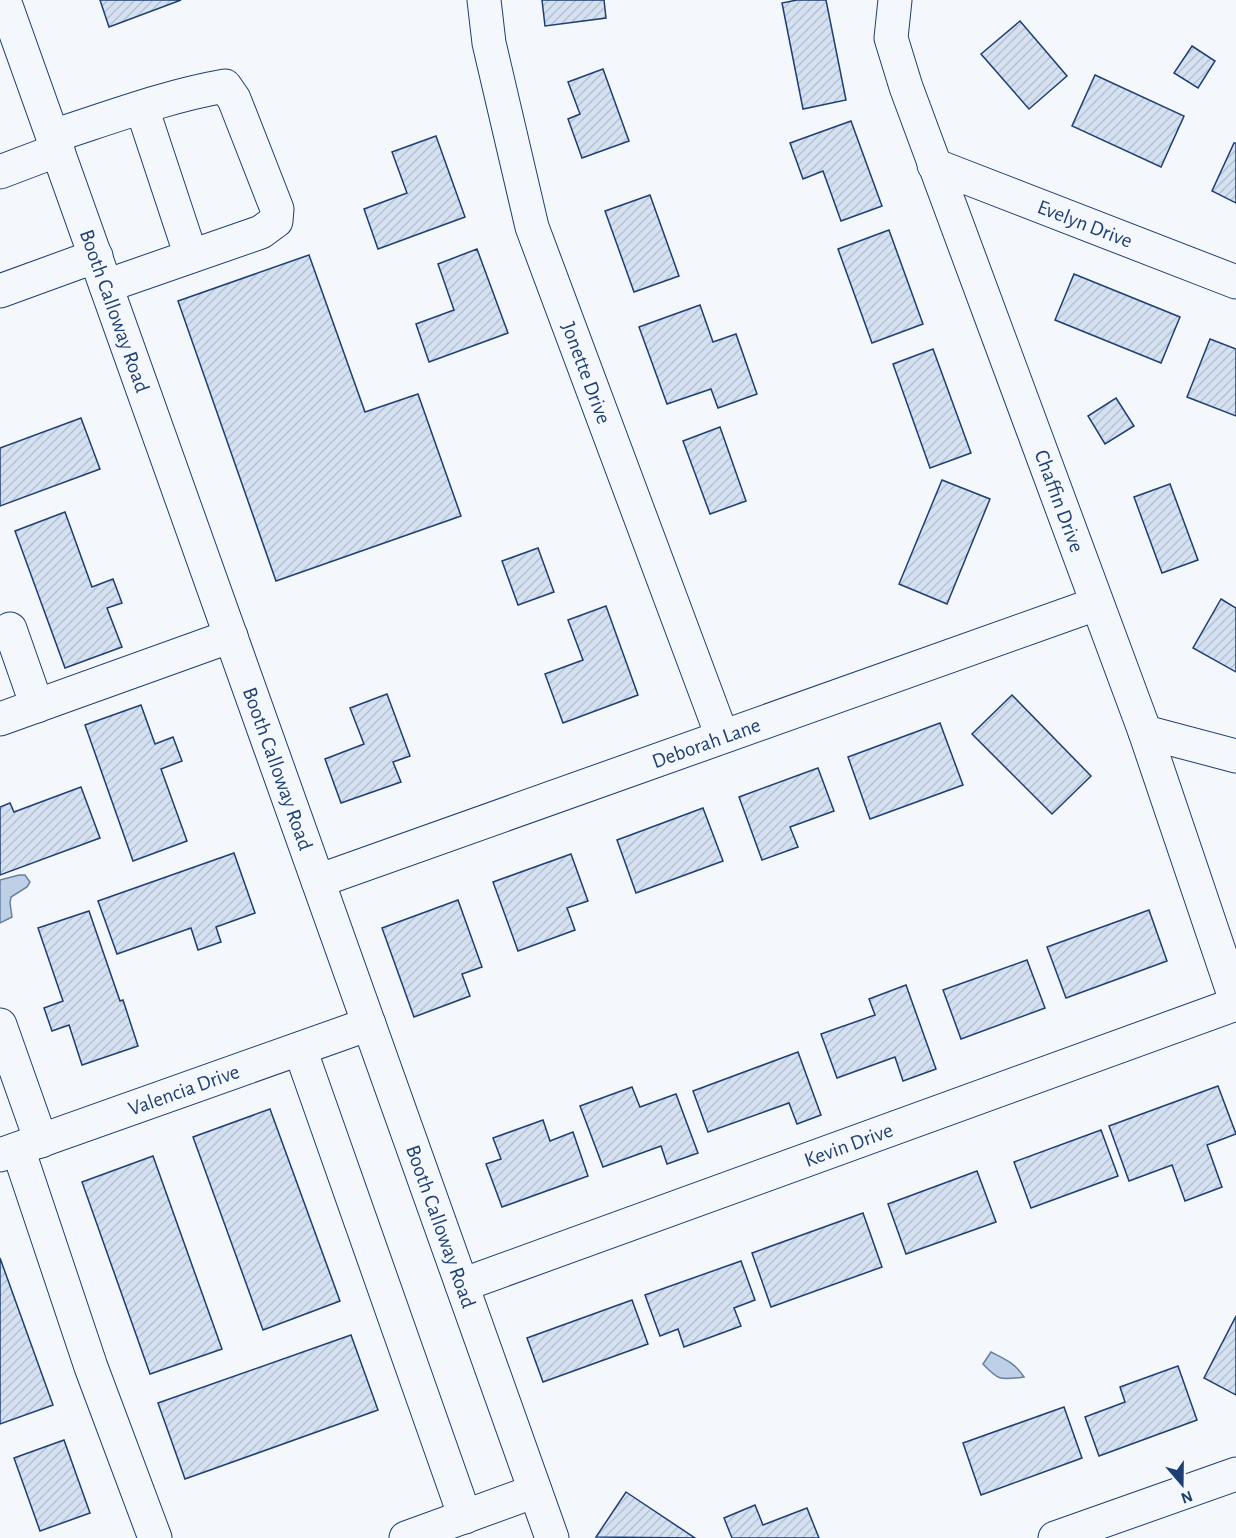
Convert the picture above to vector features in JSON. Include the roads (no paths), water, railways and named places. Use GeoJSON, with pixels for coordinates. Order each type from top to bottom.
{"type":"FeatureCollection","features":[{"type":"Feature","properties":{"kind":"street","name":"Booth Calloway Road"},"geometry":{"type":"LineString","coordinates":[[4,0],[552,1538]]}},
{"type":"Feature","properties":{"kind":"street","name":"Jonette Drive"},"geometry":{"type":"LineString","coordinates":[[484,0],[489,44],[532,227],[722,736]]}},
{"type":"Feature","properties":{"kind":"street","name":"Chaffin Drive"},"geometry":{"type":"LineString","coordinates":[[895,0],[891,38],[906,87],[1145,732],[1236,1003]]}},
{"type":"Feature","properties":{"kind":"street"},"geometry":{"type":"LineString","coordinates":[[0,172],[56,143],[142,108],[225,86],[234,99],[277,209],[276,221],[261,232],[191,256],[0,291]]}},
{"type":"Feature","properties":{"kind":"street"},"geometry":{"type":"LineString","coordinates":[[142,108],[191,256]]}},
{"type":"Feature","properties":{"kind":"street","name":"Evelyn Drive"},"geometry":{"type":"LineString","coordinates":[[934,165],[1236,282]]}},
{"type":"Feature","properties":{"kind":"street","name":"Deborah Lane"},"geometry":{"type":"LineString","coordinates":[[318,881],[1096,604]]}},
{"type":"Feature","properties":{"kind":"street"},"geometry":{"type":"LineString","coordinates":[[10,629],[37,706]]}},
{"type":"Feature","properties":{"kind":"street"},"geometry":{"type":"LineString","coordinates":[[0,719],[231,636]]}},
{"type":"Feature","properties":{"kind":"street"},"geometry":{"type":"LineString","coordinates":[[1145,732],[1236,756]]}},
{"type":"Feature","properties":{"kind":"street","name":"Kevin Drive"},"geometry":{"type":"LineString","coordinates":[[462,1285],[1236,1003]]}},
{"type":"Feature","properties":{"kind":"street","name":"Valencia Drive"},"geometry":{"type":"LineString","coordinates":[[20,1148],[369,1024]]}},
{"type":"Feature","properties":{"kind":"street"},"geometry":{"type":"LineString","coordinates":[[0,1025],[20,1148],[91,1367],[155,1538]]}},
{"type":"Feature","properties":{"kind":"street"},"geometry":{"type":"LineString","coordinates":[[300,1049],[465,1516]]}},
{"type":"Feature","properties":{"kind":"street"},"geometry":{"type":"LineString","coordinates":[[1055,1538],[1236,1474]]}},
{"type":"Feature","properties":{"kind":"street"},"geometry":{"type":"LineString","coordinates":[[406,1538],[535,1491]]}},
{"type":"Feature","properties":{"kind":"water"},"geometry":{"type":"Polygon","coordinates":[[[25,875],[30,882],[27,887],[11,897],[12,917],[0,923],[0,880],[25,875]]]}},
{"type":"Feature","properties":{"kind":"water"},"geometry":{"type":"Polygon","coordinates":[[[991,1352],[1013,1365],[1024,1377],[1005,1379],[993,1374],[983,1364],[991,1352]]]}}]}
